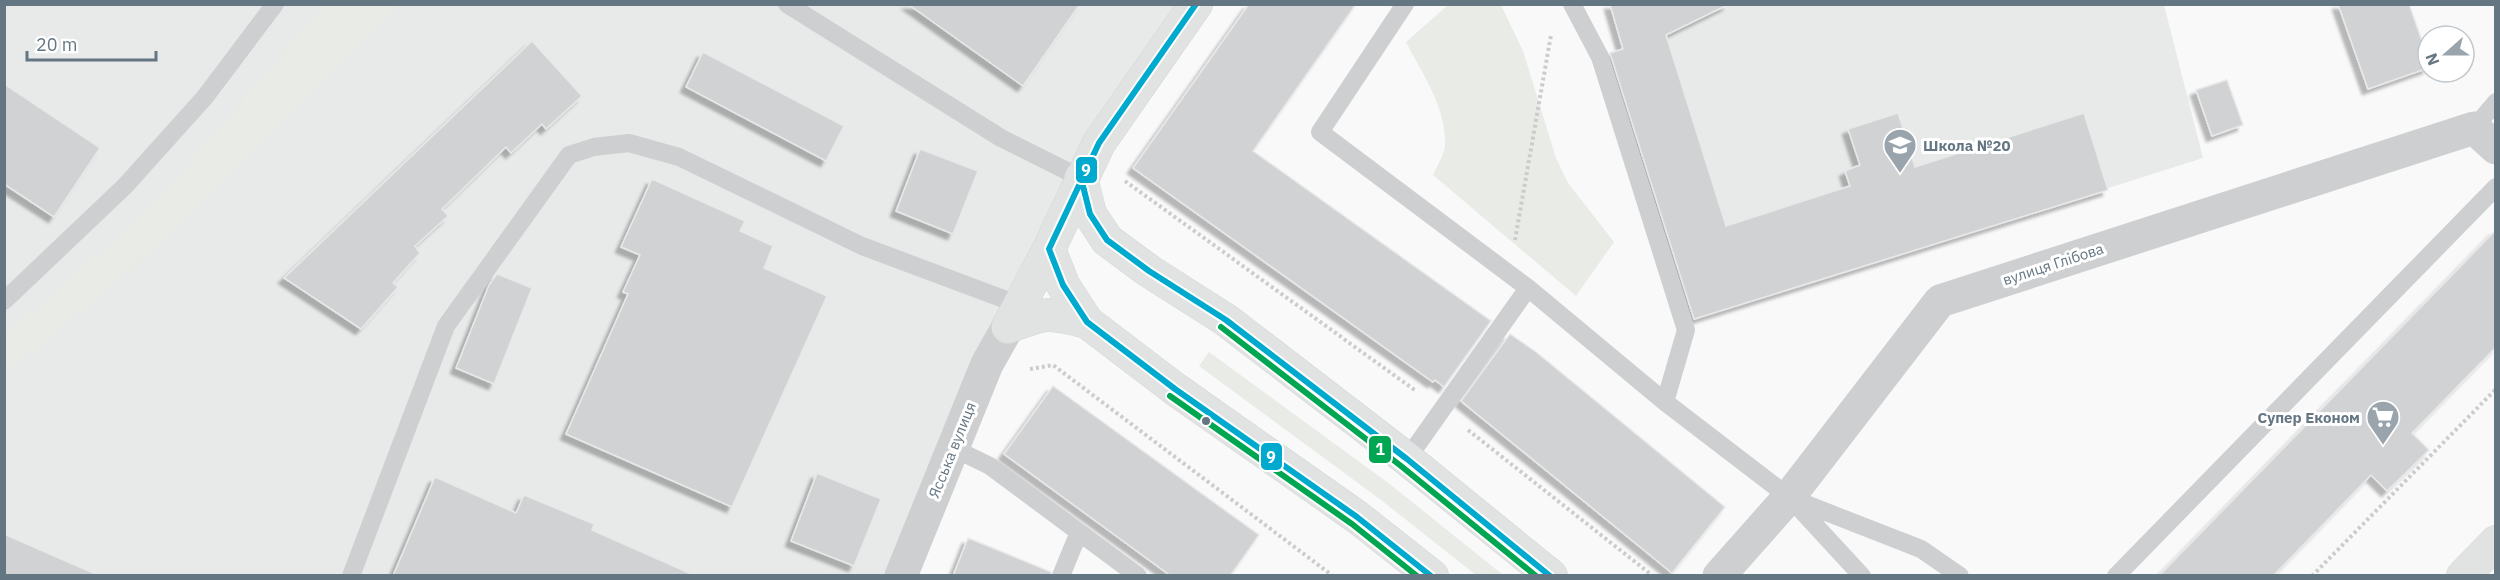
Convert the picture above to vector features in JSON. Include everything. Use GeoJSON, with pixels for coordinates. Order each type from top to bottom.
{"type":"FeatureCollection","features":[{"type":"Feature","properties":{"kind":"main road"},"geometry":{"type":"LineString","coordinates":[[1087,322],[1055,314],[1014,316],[1049,249],[1099,143],[1196,4]]}},
{"type":"Feature","properties":{"kind":"main road"},"geometry":{"type":"LineString","coordinates":[[1081,178],[1090,214],[1107,240],[1149,271],[1226,320],[1407,459],[1551,576]]}},
{"type":"Feature","properties":{"kind":"main road"},"geometry":{"type":"LineString","coordinates":[[1049,249],[1063,285],[1087,322],[1175,389],[1358,517],[1432,576]]}},
{"type":"Feature","properties":{"kind":"main road"},"geometry":{"type":"LineString","coordinates":[[2463,576],[2496,542]]}},
{"type":"Feature","properties":{"kind":"street","name":"вулиця Глібова"},"geometry":{"type":"LineString","coordinates":[[1719,576],[1789,497],[1940,301],[2485,138]]}},
{"type":"Feature","properties":{"kind":"street","name":"Ясська вулиця"},"geometry":{"type":"LineString","coordinates":[[901,576],[987,364],[1014,316]]}},
{"type":"Feature","properties":{"kind":"lane"},"geometry":{"type":"LineString","coordinates":[[4,301],[125,186],[205,98],[275,4]]}},
{"type":"Feature","properties":{"kind":"lane"},"geometry":{"type":"LineString","coordinates":[[787,4],[1001,138],[1081,178]]}},
{"type":"Feature","properties":{"kind":"lane"},"geometry":{"type":"LineString","coordinates":[[1405,4],[1320,132],[1528,288],[1665,402],[1789,497],[1862,576]]}},
{"type":"Feature","properties":{"kind":"lane"},"geometry":{"type":"LineString","coordinates":[[1572,4],[1600,57],[1686,330],[1665,402]]}},
{"type":"Feature","properties":{"kind":"lane"},"geometry":{"type":"LineString","coordinates":[[2485,138],[2496,102]]}},
{"type":"Feature","properties":{"kind":"lane"},"geometry":{"type":"LineString","coordinates":[[351,576],[446,326],[569,155],[594,147],[629,143],[679,157],[862,246],[1014,316]]}},
{"type":"Feature","properties":{"kind":"lane"},"geometry":{"type":"LineString","coordinates":[[2115,576],[2496,188]]}},
{"type":"Feature","properties":{"kind":"lane"},"geometry":{"type":"LineString","coordinates":[[1407,459],[1528,288]]}},
{"type":"Feature","properties":{"kind":"lane"},"geometry":{"type":"LineString","coordinates":[[953,448],[990,466],[1138,576]]}},
{"type":"Feature","properties":{"kind":"lane"},"geometry":{"type":"LineString","coordinates":[[1789,497],[1921,549],[1960,576]]}},
{"type":"Feature","properties":{"kind":"lane"},"geometry":{"type":"LineString","coordinates":[[1061,576],[1079,532]]}},
{"type":"Feature","properties":{"kind":"path"},"geometry":{"type":"LineString","coordinates":[[1528,288],[1515,243],[1538,101],[1553,26]]}},
{"type":"Feature","properties":{"kind":"path"},"geometry":{"type":"LineString","coordinates":[[1099,143],[1123,162],[1117,175],[1442,410],[1653,576]]}},
{"type":"Feature","properties":{"kind":"path"},"geometry":{"type":"LineString","coordinates":[[1026,379],[1030,369],[1053,365],[1333,576]]}},
{"type":"Feature","properties":{"kind":"path"},"geometry":{"type":"LineString","coordinates":[[2312,576],[2496,389]]}},
{"type":"Feature","properties":{"kind":"shaded area"},"geometry":{"type":"Polygon","coordinates":[[[4,5],[1194,5],[1098,142],[898,576],[5,575],[4,5]]]}},
{"type":"Feature","properties":{"kind":"shaded area"},"geometry":{"type":"Polygon","coordinates":[[[324,5],[396,5],[357,49],[127,273],[5,375],[5,335],[150,209],[324,5]]]}},
{"type":"Feature","properties":{"kind":"shaded area"},"geometry":{"type":"Polygon","coordinates":[[[1448,5],[1501,5],[1523,51],[1556,158],[1568,183],[1614,242],[1576,296],[1433,175],[1445,148],[1442,117],[1432,91],[1406,42],[1448,5]]]}},
{"type":"Feature","properties":{"kind":"shaded area","name":"Школа №20"},"geometry":{"type":"Polygon","coordinates":[[[1729,5],[2164,5],[2203,158],[1692,320],[1605,55],[1666,35],[1729,5]]]}},
{"type":"Feature","properties":{"kind":"shaded area"},"geometry":{"type":"Polygon","coordinates":[[[1209,352],[1391,485],[1503,575],[1476,575],[1381,500],[1199,366],[1209,352]]]}},
{"type":"Feature","properties":{"kind":"building"},"geometry":{"type":"Polygon","coordinates":[[[908,4],[1080,4],[1023,86],[908,4]]]}},
{"type":"Feature","properties":{"kind":"building"},"geometry":{"type":"Polygon","coordinates":[[[1249,4],[1356,4],[1253,151],[1491,321],[1444,387],[1435,380],[1433,382],[1133,168],[1249,4]]]}},
{"type":"Feature","properties":{"kind":"building"},"geometry":{"type":"Polygon","coordinates":[[[1610,4],[1729,4],[1666,35],[1726,226],[1850,186],[1845,171],[1860,165],[1848,129],[1898,113],[1915,167],[2084,113],[2108,190],[1694,319],[1610,53],[1623,49],[1610,4]]]}},
{"type":"Feature","properties":{"kind":"building"},"geometry":{"type":"Polygon","coordinates":[[[2338,4],[2409,4],[2416,24],[2416,72],[2368,89],[2338,4]]]}},
{"type":"Feature","properties":{"kind":"building"},"geometry":{"type":"Polygon","coordinates":[[[532,41],[582,96],[546,129],[542,124],[511,153],[506,147],[442,209],[448,216],[415,246],[420,253],[393,283],[398,287],[361,329],[284,278],[532,41]]]}},
{"type":"Feature","properties":{"kind":"building"},"geometry":{"type":"Polygon","coordinates":[[[703,52],[844,126],[826,161],[686,87],[703,52]]]}},
{"type":"Feature","properties":{"kind":"building"},"geometry":{"type":"Polygon","coordinates":[[[2227,80],[2243,125],[2212,136],[2196,90],[2227,80]]]}},
{"type":"Feature","properties":{"kind":"building"},"geometry":{"type":"Polygon","coordinates":[[[4,84],[100,148],[54,217],[4,184],[4,84]]]}},
{"type":"Feature","properties":{"kind":"building"},"geometry":{"type":"Polygon","coordinates":[[[920,149],[978,171],[953,234],[896,211],[920,149]]]}},
{"type":"Feature","properties":{"kind":"building"},"geometry":{"type":"Polygon","coordinates":[[[652,179],[745,221],[740,231],[773,246],[764,268],[827,296],[732,507],[566,434],[628,294],[623,292],[640,255],[621,247],[652,179]]]}},
{"type":"Feature","properties":{"kind":"building"},"geometry":{"type":"Polygon","coordinates":[[[2496,230],[2496,347],[2412,433],[2429,450],[2387,491],[2371,475],[2273,576],[2159,576],[2496,230]]]}},
{"type":"Feature","properties":{"kind":"building"},"geometry":{"type":"Polygon","coordinates":[[[497,274],[532,288],[494,384],[456,368],[489,285],[497,274]]]}},
{"type":"Feature","properties":{"kind":"building"},"geometry":{"type":"Polygon","coordinates":[[[1510,334],[1536,352],[1725,507],[1672,573],[1461,401],[1510,334]]]}},
{"type":"Feature","properties":{"kind":"building"},"geometry":{"type":"Polygon","coordinates":[[[1053,386],[1259,535],[1230,576],[1171,576],[1004,454],[1053,386]]]}},
{"type":"Feature","properties":{"kind":"building"},"geometry":{"type":"Polygon","coordinates":[[[817,473],[881,499],[854,566],[791,541],[817,473]]]}},
{"type":"Feature","properties":{"kind":"building"},"geometry":{"type":"Polygon","coordinates":[[[435,477],[516,513],[524,495],[594,524],[592,530],[696,576],[393,576],[435,477]]]}},
{"type":"Feature","properties":{"kind":"building"},"geometry":{"type":"Polygon","coordinates":[[[4,534],[100,576],[4,576],[4,534]]]}},
{"type":"Feature","properties":{"kind":"building"},"geometry":{"type":"Polygon","coordinates":[[[968,538],[1051,572],[1050,576],[953,576],[968,538]]]}},
{"type":"Feature","properties":{"kind":"transit line","name":"9"},"geometry":{"type":"LineString","coordinates":[[1196,4],[1099,143],[1049,249],[1063,285],[1087,322],[1175,389],[1357,517],[1431,576]]}},
{"type":"Feature","properties":{"kind":"transit line","name":"9"},"geometry":{"type":"LineString","coordinates":[[1081,178],[1090,214],[1107,240],[1149,271],[1226,320],[1407,459],[1550,576]]}},
{"type":"Feature","properties":{"kind":"transit line","name":"1"},"geometry":{"type":"LineString","coordinates":[[1221,327],[1401,466],[1536,576]]}},
{"type":"Feature","properties":{"kind":"transit line","name":"1"},"geometry":{"type":"LineString","coordinates":[[1170,396],[1352,524],[1417,576]]}},
{"type":"Feature","properties":{"kind":"place","name":"Школа №20"},"geometry":{"type":"Point","coordinates":[1900,174]}},
{"type":"Feature","properties":{"kind":"place","name":"Супер Економ"},"geometry":{"type":"Point","coordinates":[2383,446]}}]}
